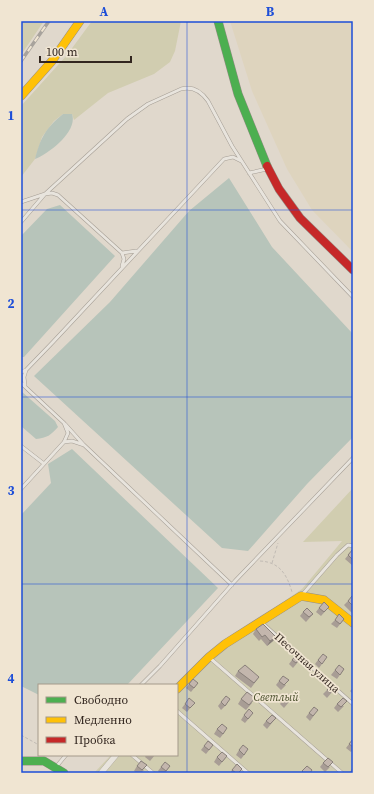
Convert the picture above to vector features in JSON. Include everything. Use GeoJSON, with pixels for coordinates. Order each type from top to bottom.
{"type":"FeatureCollection","features":[{"type":"Feature","properties":{"kind":"street"},"geometry":{"type":"LineString","coordinates":[[21,96],[52,61],[80,21]]}},
{"type":"Feature","properties":{"kind":"street"},"geometry":{"type":"LineString","coordinates":[[218,21],[238,93],[276,183],[294,210],[353,270]]}},
{"type":"Feature","properties":{"kind":"street"},"geometry":{"type":"LineString","coordinates":[[178,688],[209,657],[225,644],[297,599],[315,597],[327,601],[353,623]]}},
{"type":"Feature","properties":{"kind":"street"},"geometry":{"type":"LineString","coordinates":[[101,773],[115,756]]}},
{"type":"Feature","properties":{"kind":"street"},"geometry":{"type":"LineString","coordinates":[[21,761],[37,759],[52,763],[64,773]]}},
{"type":"Feature","properties":{"kind":"lane"},"geometry":{"type":"LineString","coordinates":[[21,222],[45,194],[127,119],[153,101],[170,92],[186,88],[196,90],[204,95],[242,162],[280,221],[353,297]]}},
{"type":"Feature","properties":{"kind":"lane"},"geometry":{"type":"LineString","coordinates":[[21,372],[26,370],[224,159],[233,157],[242,162]]}},
{"type":"Feature","properties":{"kind":"lane"},"geometry":{"type":"LineString","coordinates":[[249,173],[269,169]]}},
{"type":"Feature","properties":{"kind":"lane"},"geometry":{"type":"LineString","coordinates":[[21,202],[45,194],[52,193],[58,195],[122,253],[124,259],[122,266]]}},
{"type":"Feature","properties":{"kind":"lane"},"geometry":{"type":"LineString","coordinates":[[122,253],[137,251]]}},
{"type":"Feature","properties":{"kind":"lane"},"geometry":{"type":"LineString","coordinates":[[26,370],[24,377],[26,387]]}},
{"type":"Feature","properties":{"kind":"lane"},"geometry":{"type":"LineString","coordinates":[[21,382],[64,423],[84,445],[232,585]]}},
{"type":"Feature","properties":{"kind":"lane"},"geometry":{"type":"LineString","coordinates":[[21,489],[43,463],[64,442],[68,433],[64,423]]}},
{"type":"Feature","properties":{"kind":"lane"},"geometry":{"type":"LineString","coordinates":[[64,442],[72,441],[84,445]]}},
{"type":"Feature","properties":{"kind":"lane"},"geometry":{"type":"LineString","coordinates":[[21,446],[43,463]]}},
{"type":"Feature","properties":{"kind":"lane"},"geometry":{"type":"LineString","coordinates":[[142,684],[254,560],[353,458]]}},
{"type":"Feature","properties":{"kind":"lane"},"geometry":{"type":"LineString","coordinates":[[297,599],[337,555],[348,545],[353,546]]}},
{"type":"Feature","properties":{"kind":"lane","name":"Песочная улица"},"geometry":{"type":"LineString","coordinates":[[261,622],[353,704]]}},
{"type":"Feature","properties":{"kind":"lane"},"geometry":{"type":"LineString","coordinates":[[209,657],[342,773]]}},
{"type":"Feature","properties":{"kind":"lane"},"geometry":{"type":"LineString","coordinates":[[178,712],[248,773]]}},
{"type":"Feature","properties":{"kind":"lane"},"geometry":{"type":"LineString","coordinates":[[56,767],[65,756]]}},
{"type":"Feature","properties":{"kind":"lane"},"geometry":{"type":"LineString","coordinates":[[133,756],[153,773]]}},
{"type":"Feature","properties":{"kind":"path"},"geometry":{"type":"LineString","coordinates":[[272,563],[282,532]]}},
{"type":"Feature","properties":{"kind":"path"},"geometry":{"type":"LineString","coordinates":[[254,560],[272,563],[279,567],[297,599]]}},
{"type":"Feature","properties":{"kind":"path"},"geometry":{"type":"LineString","coordinates":[[21,735],[38,744]]}},
{"type":"Feature","properties":{"kind":"shaded area"},"geometry":{"type":"Polygon","coordinates":[[[230,21],[353,21],[353,252],[312,210],[287,169],[252,91],[230,21]]]}},
{"type":"Feature","properties":{"kind":"shaded area"},"geometry":{"type":"Polygon","coordinates":[[[63,114],[72,114],[73,121],[67,134],[55,147],[35,159],[44,134],[63,114]]]}},
{"type":"Feature","properties":{"kind":"shaded area"},"geometry":{"type":"Polygon","coordinates":[[[229,178],[272,247],[353,334],[353,437],[307,484],[248,551],[222,548],[34,376],[110,302],[189,211],[229,178]]]}},
{"type":"Feature","properties":{"kind":"shaded area"},"geometry":{"type":"Polygon","coordinates":[[[60,205],[115,256],[24,357],[21,357],[21,236],[47,209],[60,205]]]}},
{"type":"Feature","properties":{"kind":"shaded area"},"geometry":{"type":"Polygon","coordinates":[[[21,391],[55,421],[58,427],[48,436],[36,439],[21,426],[21,391]]]}},
{"type":"Feature","properties":{"kind":"shaded area"},"geometry":{"type":"Polygon","coordinates":[[[72,449],[218,588],[128,684],[38,684],[38,694],[21,686],[21,515],[51,483],[48,464],[72,449]]]}},
{"type":"Feature","properties":{"kind":"green space"},"geometry":{"type":"Polygon","coordinates":[[[21,21],[44,21],[21,55],[21,21]]]}},
{"type":"Feature","properties":{"kind":"green space"},"geometry":{"type":"Polygon","coordinates":[[[92,21],[181,21],[175,51],[170,62],[154,74],[108,93],[74,120],[72,114],[63,114],[54,121],[42,137],[35,159],[21,177],[21,106],[67,55],[92,21]]]}},
{"type":"Feature","properties":{"kind":"green space","name":"Светлый"},"geometry":{"type":"Polygon","coordinates":[[[353,488],[353,773],[94,773],[110,756],[178,756],[178,684],[205,655],[302,589],[342,541],[303,542],[353,488]]]}},
{"type":"Feature","properties":{"kind":"building"},"geometry":{"type":"Polygon","coordinates":[[[353,549],[353,560],[348,555],[353,549]]]}},
{"type":"Feature","properties":{"kind":"building"},"geometry":{"type":"Polygon","coordinates":[[[352,596],[353,597],[353,606],[348,601],[352,596]]]}},
{"type":"Feature","properties":{"kind":"building"},"geometry":{"type":"Polygon","coordinates":[[[324,602],[329,607],[324,612],[319,608],[324,602]]]}},
{"type":"Feature","properties":{"kind":"building"},"geometry":{"type":"Polygon","coordinates":[[[307,608],[313,614],[309,617],[303,612],[307,608]]]}},
{"type":"Feature","properties":{"kind":"building"},"geometry":{"type":"Polygon","coordinates":[[[339,614],[344,619],[340,624],[335,620],[339,614]]]}},
{"type":"Feature","properties":{"kind":"building"},"geometry":{"type":"Polygon","coordinates":[[[263,624],[276,637],[270,641],[265,635],[262,637],[256,629],[263,624]]]}},
{"type":"Feature","properties":{"kind":"building"},"geometry":{"type":"Polygon","coordinates":[[[297,654],[301,657],[296,663],[292,660],[297,654]]]}},
{"type":"Feature","properties":{"kind":"building"},"geometry":{"type":"Polygon","coordinates":[[[323,654],[327,657],[322,664],[318,660],[323,654]]]}},
{"type":"Feature","properties":{"kind":"building"},"geometry":{"type":"Polygon","coordinates":[[[245,665],[259,677],[254,683],[238,671],[245,665]]]}},
{"type":"Feature","properties":{"kind":"building"},"geometry":{"type":"Polygon","coordinates":[[[339,665],[344,669],[340,675],[335,670],[339,665]]]}},
{"type":"Feature","properties":{"kind":"building"},"geometry":{"type":"Polygon","coordinates":[[[283,676],[289,680],[284,685],[279,681],[283,676]]]}},
{"type":"Feature","properties":{"kind":"building"},"geometry":{"type":"Polygon","coordinates":[[[193,679],[198,683],[194,688],[189,684],[193,679]]]}},
{"type":"Feature","properties":{"kind":"building"},"geometry":{"type":"Polygon","coordinates":[[[332,684],[336,687],[330,693],[327,690],[332,684]]]}},
{"type":"Feature","properties":{"kind":"building"},"geometry":{"type":"Polygon","coordinates":[[[247,692],[255,698],[249,705],[241,699],[247,692]]]}},
{"type":"Feature","properties":{"kind":"building"},"geometry":{"type":"Polygon","coordinates":[[[288,694],[292,697],[287,703],[283,700],[288,694]]]}},
{"type":"Feature","properties":{"kind":"building"},"geometry":{"type":"Polygon","coordinates":[[[226,696],[230,699],[225,706],[221,702],[226,696]]]}},
{"type":"Feature","properties":{"kind":"building"},"geometry":{"type":"Polygon","coordinates":[[[189,698],[195,703],[190,708],[185,704],[189,698]]]}},
{"type":"Feature","properties":{"kind":"building"},"geometry":{"type":"Polygon","coordinates":[[[343,698],[347,701],[341,707],[337,704],[343,698]]]}},
{"type":"Feature","properties":{"kind":"building"},"geometry":{"type":"Polygon","coordinates":[[[314,707],[318,710],[313,716],[309,713],[314,707]]]}},
{"type":"Feature","properties":{"kind":"building"},"geometry":{"type":"Polygon","coordinates":[[[249,709],[253,713],[248,719],[244,715],[249,709]]]}},
{"type":"Feature","properties":{"kind":"building"},"geometry":{"type":"Polygon","coordinates":[[[272,715],[276,718],[270,724],[266,721],[272,715]]]}},
{"type":"Feature","properties":{"kind":"building"},"geometry":{"type":"Polygon","coordinates":[[[222,724],[227,728],[223,734],[217,729],[222,724]]]}},
{"type":"Feature","properties":{"kind":"building"},"geometry":{"type":"Polygon","coordinates":[[[353,739],[353,747],[349,744],[353,739]]]}},
{"type":"Feature","properties":{"kind":"building"},"geometry":{"type":"Polygon","coordinates":[[[208,741],[213,745],[209,750],[204,746],[208,741]]]}},
{"type":"Feature","properties":{"kind":"building"},"geometry":{"type":"Polygon","coordinates":[[[243,745],[248,749],[244,755],[239,750],[243,745]]]}},
{"type":"Feature","properties":{"kind":"building"},"geometry":{"type":"Polygon","coordinates":[[[222,752],[227,756],[222,762],[217,757],[222,752]]]}},
{"type":"Feature","properties":{"kind":"building"},"geometry":{"type":"Polygon","coordinates":[[[328,758],[333,762],[328,767],[323,763],[328,758]]]}},
{"type":"Feature","properties":{"kind":"building"},"geometry":{"type":"Polygon","coordinates":[[[141,761],[147,765],[142,770],[137,766],[141,761]]]}},
{"type":"Feature","properties":{"kind":"building"},"geometry":{"type":"Polygon","coordinates":[[[165,762],[170,766],[166,771],[161,767],[165,762]]]}},
{"type":"Feature","properties":{"kind":"building"},"geometry":{"type":"Polygon","coordinates":[[[237,764],[242,769],[236,773],[232,770],[237,764]]]}},
{"type":"Feature","properties":{"kind":"building"},"geometry":{"type":"Polygon","coordinates":[[[307,766],[312,770],[310,773],[304,773],[302,771],[307,766]]]}},
{"type":"Feature","properties":{"kind":"railway"},"geometry":{"type":"LineString","coordinates":[[21,61],[49,21]]}},
{"type":"Feature","properties":{"kind":"traffic: fast"},"geometry":{"type":"LineString","coordinates":[[218,21],[238,94],[267,166]]}},
{"type":"Feature","properties":{"kind":"traffic: fast"},"geometry":{"type":"LineString","coordinates":[[21,761],[44,761],[64,773]]}},
{"type":"Feature","properties":{"kind":"traffic: slow"},"geometry":{"type":"LineString","coordinates":[[21,96],[52,61],[80,21]]}},
{"type":"Feature","properties":{"kind":"traffic: slow"},"geometry":{"type":"LineString","coordinates":[[178,688],[209,657],[225,644],[301,596],[324,600],[353,623]]}},
{"type":"Feature","properties":{"kind":"traffic: jam"},"geometry":{"type":"LineString","coordinates":[[267,166],[279,189],[300,218],[353,270]]}}]}
